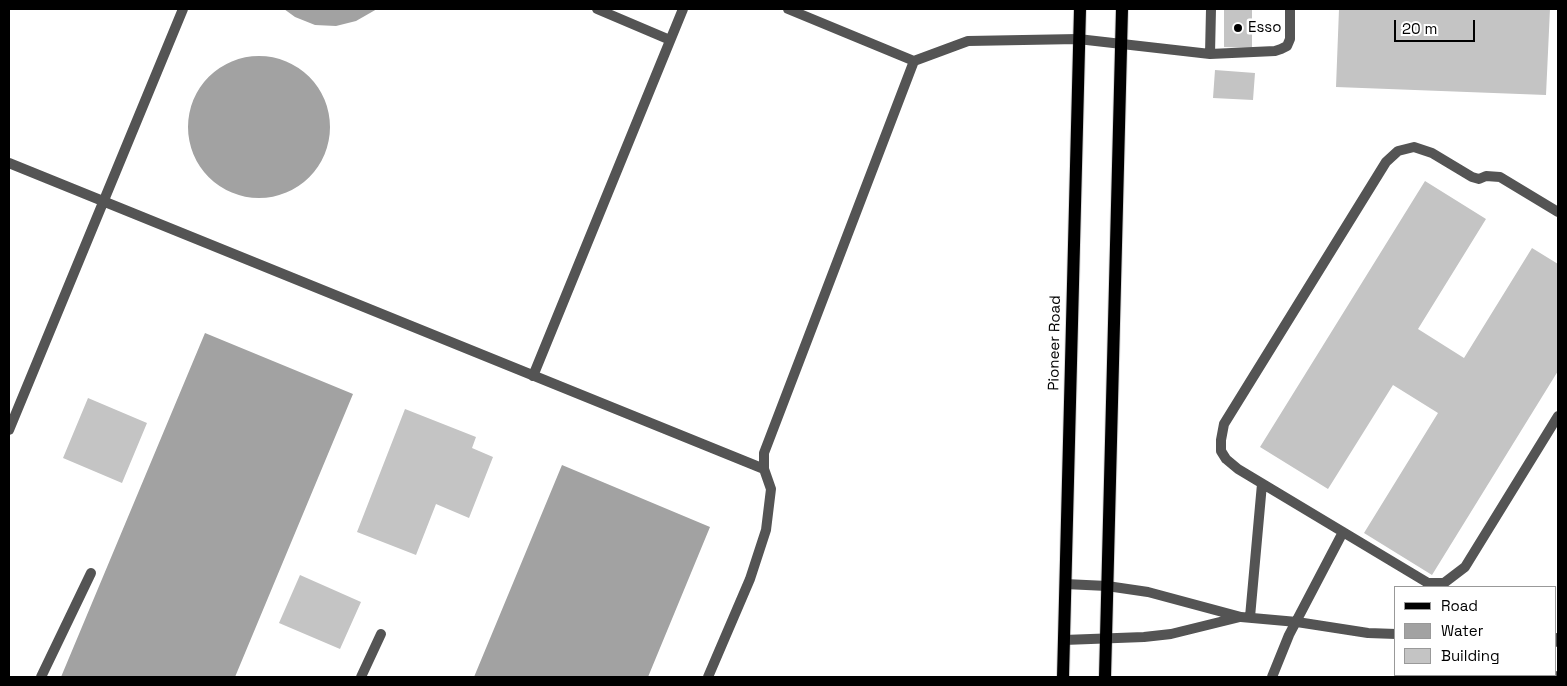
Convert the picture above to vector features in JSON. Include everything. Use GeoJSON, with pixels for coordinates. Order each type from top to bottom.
{"type":"FeatureCollection","features":[{"type":"Feature","properties":{"kind":"main road","name":"Pioneer Road"},"geometry":{"type":"LineString","coordinates":[[1063,677],[1080,9]]}},
{"type":"Feature","properties":{"kind":"main road"},"geometry":{"type":"LineString","coordinates":[[1105,677],[1122,9]]}},
{"type":"Feature","properties":{"kind":"lane"},"geometry":{"type":"LineString","coordinates":[[9,430],[183,9]]}},
{"type":"Feature","properties":{"kind":"lane"},"geometry":{"type":"LineString","coordinates":[[597,9],[670,40]]}},
{"type":"Feature","properties":{"kind":"lane"},"geometry":{"type":"LineString","coordinates":[[533,376],[683,9]]}},
{"type":"Feature","properties":{"kind":"lane"},"geometry":{"type":"LineString","coordinates":[[788,9],[914,61],[968,41],[1078,39],[1210,54],[1281,50],[1290,39],[1290,9]]}},
{"type":"Feature","properties":{"kind":"lane"},"geometry":{"type":"LineString","coordinates":[[1210,54],[1212,9]]}},
{"type":"Feature","properties":{"kind":"lane"},"geometry":{"type":"LineString","coordinates":[[708,677],[750,579],[766,530],[771,489],[764,469],[764,453],[914,61]]}},
{"type":"Feature","properties":{"kind":"lane"},"geometry":{"type":"LineString","coordinates":[[1558,212],[1500,177],[1486,176],[1479,179],[1472,177],[1432,152],[1414,147],[1398,151],[1386,162],[1224,424],[1221,451],[1226,459],[1238,470],[1428,583],[1444,583],[1465,567],[1558,416]]}},
{"type":"Feature","properties":{"kind":"lane"},"geometry":{"type":"LineString","coordinates":[[9,163],[764,469]]}},
{"type":"Feature","properties":{"kind":"lane"},"geometry":{"type":"LineString","coordinates":[[1246,617],[1262,484]]}},
{"type":"Feature","properties":{"kind":"lane"},"geometry":{"type":"LineString","coordinates":[[1272,677],[1289,635],[1343,532]]}},
{"type":"Feature","properties":{"kind":"lane"},"geometry":{"type":"LineString","coordinates":[[41,677],[91,573]]}},
{"type":"Feature","properties":{"kind":"lane"},"geometry":{"type":"LineString","coordinates":[[1065,584],[1108,586],[1158,594],[1246,617],[1297,622],[1368,633],[1394,634]]}},
{"type":"Feature","properties":{"kind":"lane"},"geometry":{"type":"LineString","coordinates":[[1064,640],[1144,638],[1171,634],[1246,617]]}},
{"type":"Feature","properties":{"kind":"lane"},"geometry":{"type":"LineString","coordinates":[[361,677],[381,634]]}},
{"type":"Feature","properties":{"kind":"water"},"geometry":{"type":"Polygon","coordinates":[[[284,9],[377,9],[356,21],[336,26],[315,25],[295,17],[284,9]]]}},
{"type":"Feature","properties":{"kind":"water"},"geometry":{"type":"Polygon","coordinates":[[[259,56],[273,57],[286,61],[299,68],[309,77],[318,87],[325,100],[329,113],[329,141],[325,154],[318,167],[309,177],[299,186],[286,193],[273,197],[259,198],[245,197],[232,193],[219,186],[209,177],[200,167],[193,154],[189,141],[188,127],[189,113],[193,100],[200,87],[209,77],[219,68],[232,61],[245,57],[259,56]]]}},
{"type":"Feature","properties":{"kind":"water"},"geometry":{"type":"Polygon","coordinates":[[[205,333],[353,394],[235,677],[61,677],[205,333]]]}},
{"type":"Feature","properties":{"kind":"water"},"geometry":{"type":"Polygon","coordinates":[[[562,465],[710,527],[648,677],[474,677],[562,465]]]}},
{"type":"Feature","properties":{"kind":"building","name":"Esso"},"geometry":{"type":"Polygon","coordinates":[[[1224,9],[1252,9],[1252,48],[1224,47],[1224,9]]]}},
{"type":"Feature","properties":{"kind":"building"},"geometry":{"type":"Polygon","coordinates":[[[1339,9],[1550,9],[1546,95],[1336,87],[1339,9]]]}},
{"type":"Feature","properties":{"kind":"building"},"geometry":{"type":"Polygon","coordinates":[[[1215,70],[1255,73],[1253,100],[1213,98],[1215,70]]]}},
{"type":"Feature","properties":{"kind":"building"},"geometry":{"type":"Polygon","coordinates":[[[1425,181],[1486,219],[1418,329],[1464,358],[1532,248],[1558,264],[1558,371],[1432,575],[1364,533],[1438,413],[1393,385],[1328,489],[1260,447],[1425,181]]]}},
{"type":"Feature","properties":{"kind":"building"},"geometry":{"type":"Polygon","coordinates":[[[88,398],[147,423],[122,483],[63,458],[88,398]]]}},
{"type":"Feature","properties":{"kind":"building"},"geometry":{"type":"Polygon","coordinates":[[[405,409],[476,437],[472,448],[493,457],[469,518],[436,504],[416,555],[357,532],[405,409]]]}},
{"type":"Feature","properties":{"kind":"building"},"geometry":{"type":"Polygon","coordinates":[[[300,575],[361,602],[340,649],[279,623],[300,575]]]}},
{"type":"Feature","properties":{"kind":"place","name":"Esso"},"geometry":{"type":"Point","coordinates":[1238,28]}}]}
